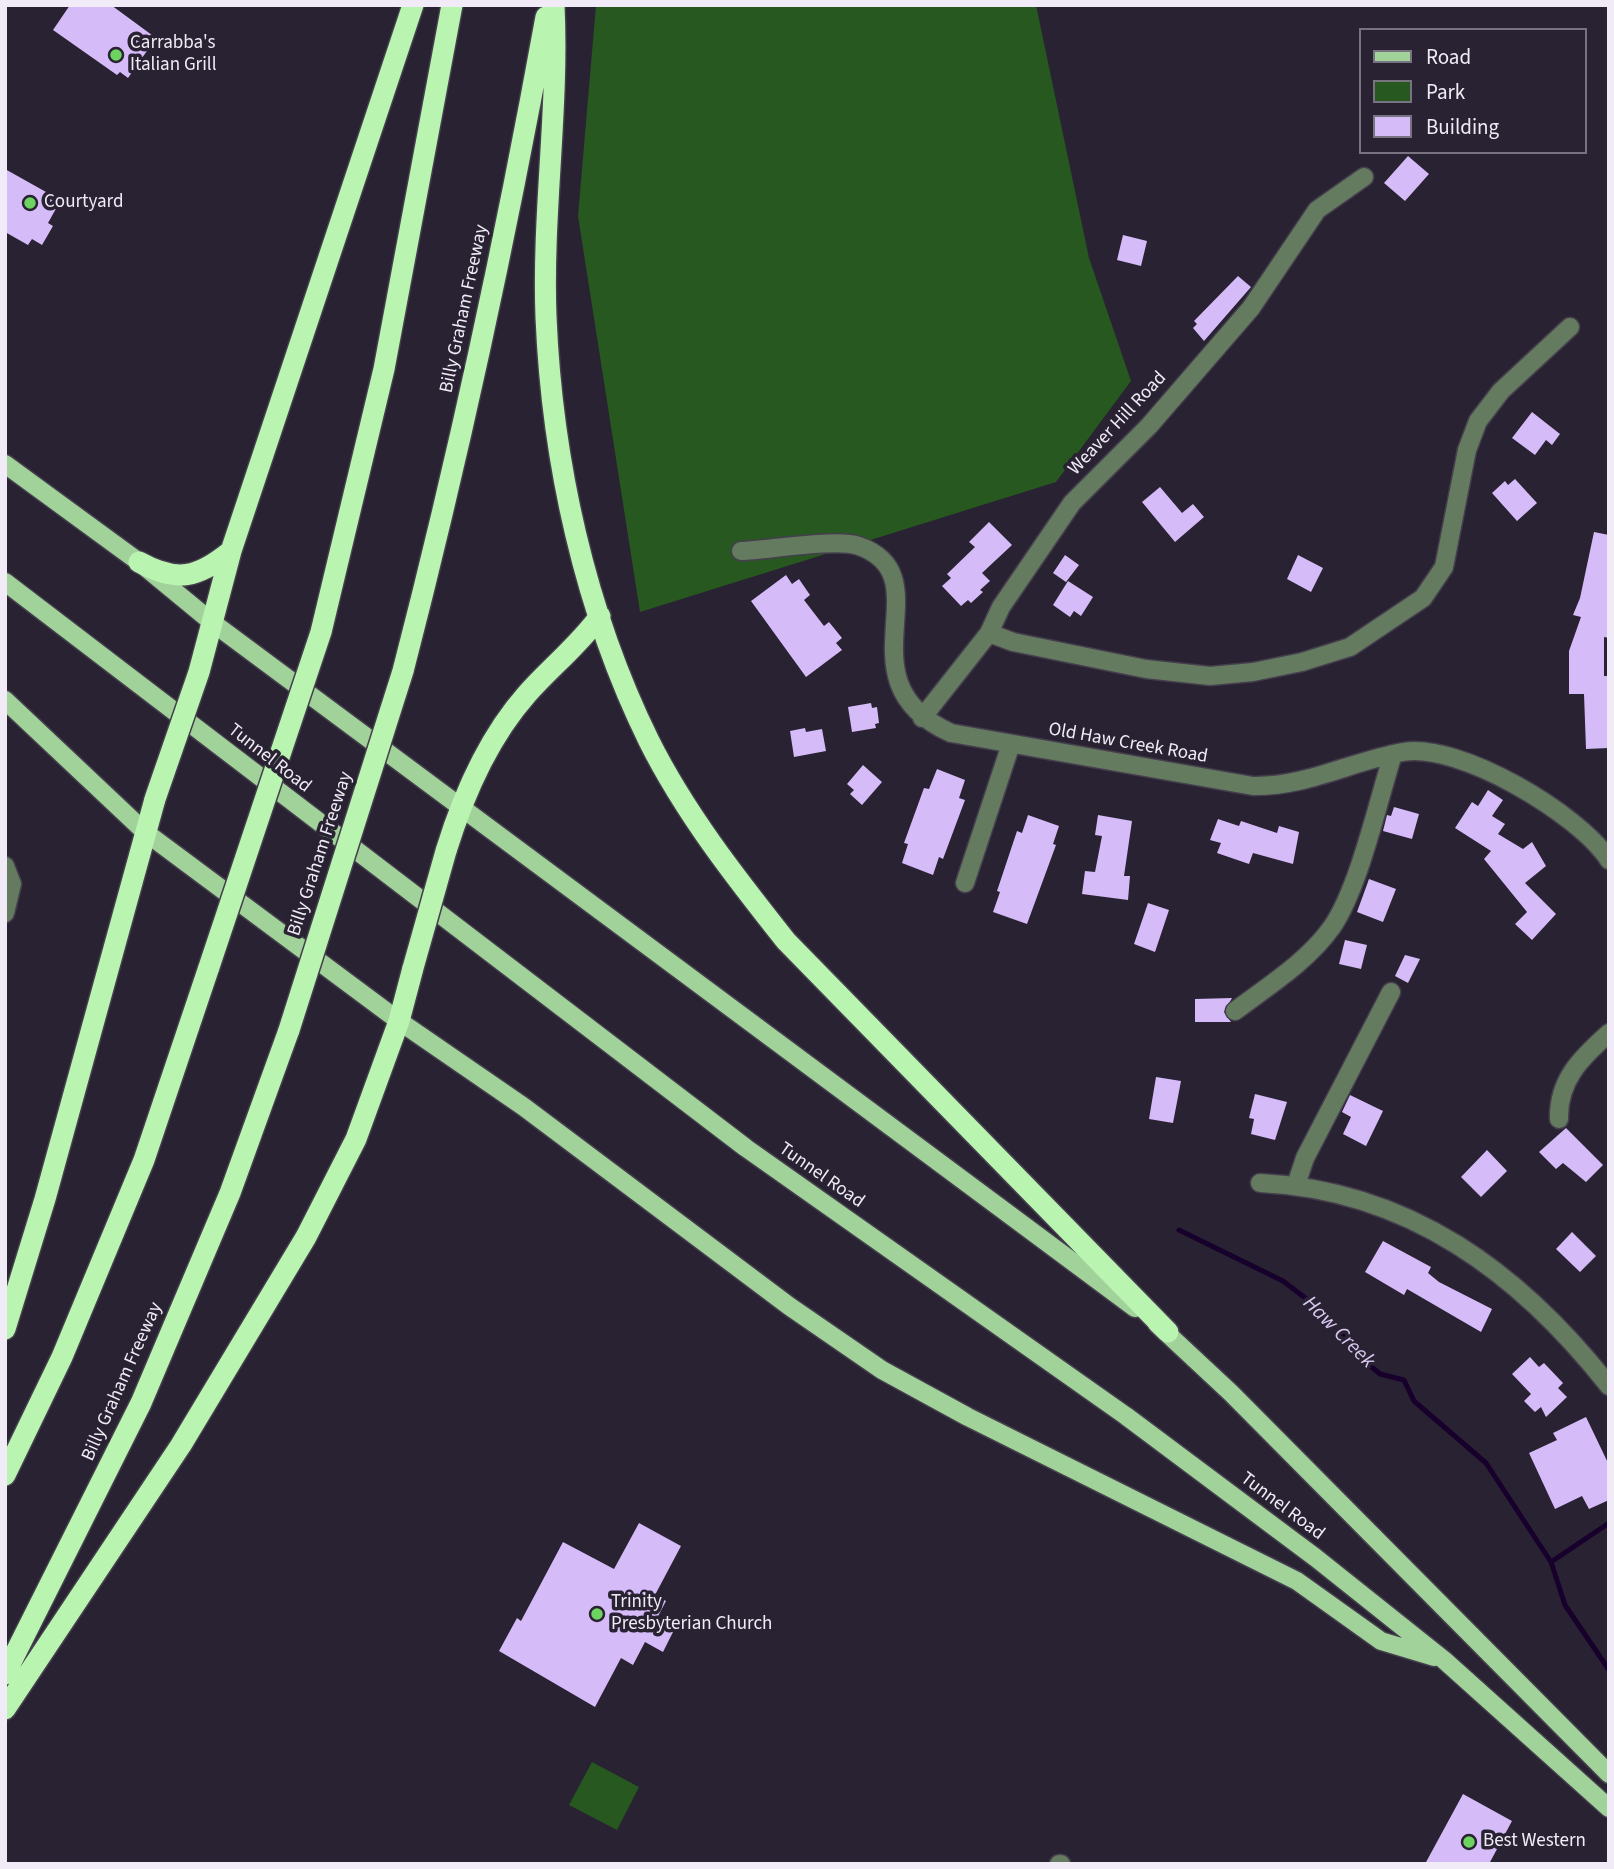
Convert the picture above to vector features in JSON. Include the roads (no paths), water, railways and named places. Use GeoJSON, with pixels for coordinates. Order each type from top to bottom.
{"type":"FeatureCollection","features":[{"type":"Feature","properties":{"kind":"highway"},"geometry":{"type":"LineString","coordinates":[[5,1329],[45,1199],[145,832],[199,672],[231,551],[414,5]]}},
{"type":"Feature","properties":{"kind":"highway"},"geometry":{"type":"LineString","coordinates":[[5,1475],[62,1357],[144,1160],[321,632],[384,369],[452,5]]}},
{"type":"Feature","properties":{"kind":"highway","name":"Billy Graham Freeway"},"geometry":{"type":"LineString","coordinates":[[5,1674],[141,1404],[230,1193],[289,1030],[403,671],[447,501],[511,201],[548,5]]}},
{"type":"Feature","properties":{"kind":"highway"},"geometry":{"type":"LineString","coordinates":[[554,5],[557,62],[546,234],[546,317],[553,398],[564,472],[579,542],[600,616],[649,741],[692,815],[762,911],[839,999],[1168,1332]]}},
{"type":"Feature","properties":{"kind":"highway"},"geometry":{"type":"LineString","coordinates":[[139,562],[160,573],[180,576],[210,569],[231,551]]}},
{"type":"Feature","properties":{"kind":"highway"},"geometry":{"type":"LineString","coordinates":[[5,1709],[181,1446],[306,1237],[356,1139],[399,1021],[459,806],[505,723],[526,695],[581,642],[600,616]]}},
{"type":"Feature","properties":{"kind":"main road"},"geometry":{"type":"LineString","coordinates":[[5,464],[139,562],[213,623],[1168,1332],[1609,1774]]}},
{"type":"Feature","properties":{"kind":"main road","name":"Tunnel Road"},"geometry":{"type":"LineString","coordinates":[[5,582],[746,1148],[1126,1416],[1317,1558],[1444,1660],[1609,1808]]}},
{"type":"Feature","properties":{"kind":"main road"},"geometry":{"type":"LineString","coordinates":[[5,700],[145,832],[399,1021],[524,1107],[789,1306],[882,1370],[968,1417],[1297,1581],[1381,1641],[1444,1660]]}},
{"type":"Feature","properties":{"kind":"street","name":"Weaver Hill Road"},"geometry":{"type":"LineString","coordinates":[[922,718],[989,633],[1001,607],[1072,503],[1149,426],[1251,308],[1309,219],[1328,200],[1364,177]]}},
{"type":"Feature","properties":{"kind":"street"},"geometry":{"type":"LineString","coordinates":[[989,633],[1013,642],[1132,666],[1210,676],[1302,662],[1350,647],[1423,598],[1444,567],[1467,450],[1478,421],[1501,391],[1570,327]]}},
{"type":"Feature","properties":{"kind":"street","name":"Old Haw Creek Road"},"geometry":{"type":"LineString","coordinates":[[741,551],[829,544],[857,545],[877,555],[894,580],[897,599],[893,665],[897,679],[909,705],[922,718],[951,733],[1262,786],[1296,783],[1393,754],[1421,750],[1438,753],[1520,787],[1571,819],[1601,847],[1609,860]]}},
{"type":"Feature","properties":{"kind":"street"},"geometry":{"type":"LineString","coordinates":[[965,883],[1011,744]]}},
{"type":"Feature","properties":{"kind":"street"},"geometry":{"type":"LineString","coordinates":[[1235,1011],[1301,961],[1332,926],[1345,902],[1393,754]]}},
{"type":"Feature","properties":{"kind":"street"},"geometry":{"type":"LineString","coordinates":[[5,866],[12,884],[5,913]]}},
{"type":"Feature","properties":{"kind":"street"},"geometry":{"type":"LineString","coordinates":[[1296,1185],[1305,1158],[1391,992]]}},
{"type":"Feature","properties":{"kind":"street"},"geometry":{"type":"LineString","coordinates":[[1559,1119],[1558,1098],[1567,1080],[1587,1053],[1609,1033]]}},
{"type":"Feature","properties":{"kind":"street"},"geometry":{"type":"LineString","coordinates":[[1259,1183],[1296,1185],[1394,1212],[1466,1248],[1532,1300],[1582,1352],[1609,1386]]}},
{"type":"Feature","properties":{"kind":"waterway","name":"Haw Creek"},"geometry":{"type":"LineString","coordinates":[[1179,1230],[1283,1281],[1317,1307],[1337,1327],[1353,1351],[1380,1374],[1404,1380],[1414,1401],[1486,1463],[1551,1562],[1565,1605],[1609,1670]]}},
{"type":"Feature","properties":{"kind":"waterway"},"geometry":{"type":"LineString","coordinates":[[1551,1562],[1609,1523]]}},
{"type":"Feature","properties":{"kind":"place","name":"Carrabba's Italian Grill"},"geometry":{"type":"Point","coordinates":[116,55]}},
{"type":"Feature","properties":{"kind":"place","name":"Courtyard"},"geometry":{"type":"Point","coordinates":[30,203]}},
{"type":"Feature","properties":{"kind":"place","name":"Trinity Presbyterian Church"},"geometry":{"type":"Point","coordinates":[597,1614]}},
{"type":"Feature","properties":{"kind":"place","name":"Best Western"},"geometry":{"type":"Point","coordinates":[1469,1842]}}]}
